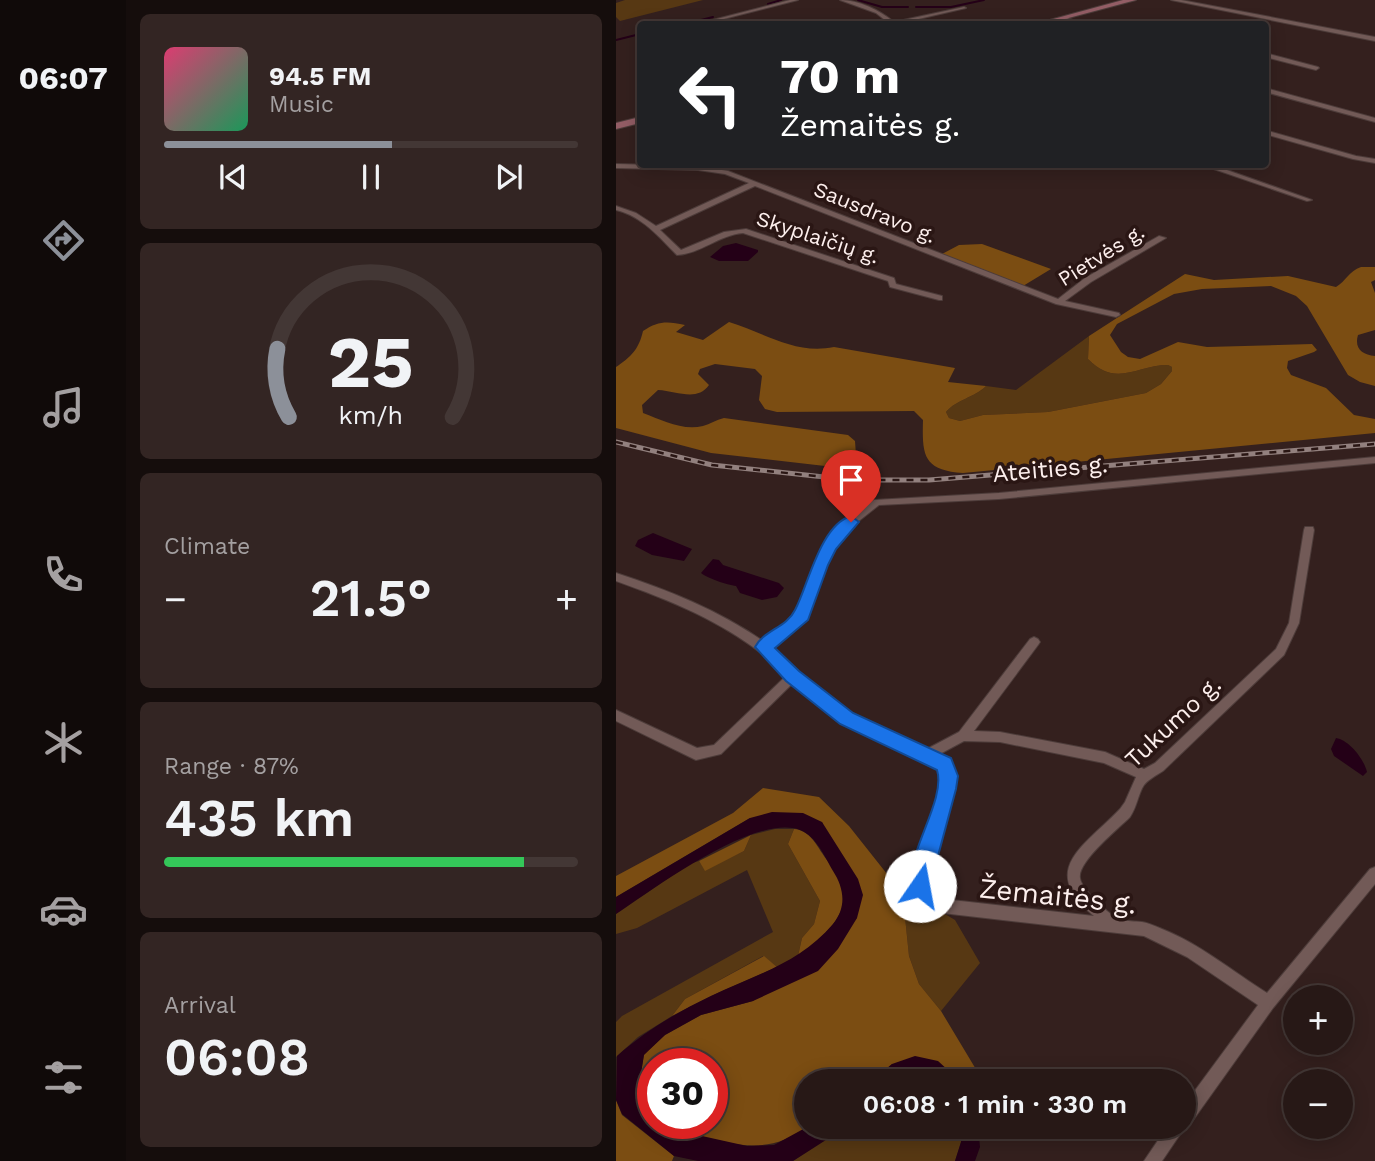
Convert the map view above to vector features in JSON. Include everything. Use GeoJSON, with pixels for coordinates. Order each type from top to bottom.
{"type":"FeatureCollection","features":[{"type":"Feature","properties":{"kind":"main road"},"geometry":{"type":"LineString","coordinates":[[1054,21],[1132,0]]}},
{"type":"Feature","properties":{"kind":"main road"},"geometry":{"type":"LineString","coordinates":[[616,126],[637,121]]}},
{"type":"Feature","properties":{"kind":"street"},"geometry":{"type":"LineString","coordinates":[[712,21],[796,0]]}},
{"type":"Feature","properties":{"kind":"street"},"geometry":{"type":"LineString","coordinates":[[842,0],[878,12],[889,21]]}},
{"type":"Feature","properties":{"kind":"street"},"geometry":{"type":"LineString","coordinates":[[1173,0],[1375,39]]}},
{"type":"Feature","properties":{"kind":"street"},"geometry":{"type":"LineString","coordinates":[[906,21],[964,8]]}},
{"type":"Feature","properties":{"kind":"street"},"geometry":{"type":"LineString","coordinates":[[1064,19],[1070,21]]}},
{"type":"Feature","properties":{"kind":"street"},"geometry":{"type":"LineString","coordinates":[[1269,56],[1316,68]]}},
{"type":"Feature","properties":{"kind":"street"},"geometry":{"type":"LineString","coordinates":[[1269,91],[1375,120]]}},
{"type":"Feature","properties":{"kind":"street"},"geometry":{"type":"LineString","coordinates":[[1269,133],[1375,161]]}},
{"type":"Feature","properties":{"kind":"street","name":"Sausdravo g."},"geometry":{"type":"LineString","coordinates":[[616,166],[637,167]]}},
{"type":"Feature","properties":{"kind":"street","name":"Sausdravo g."},"geometry":{"type":"LineString","coordinates":[[666,168],[717,170],[1059,302],[1116,315]]}},
{"type":"Feature","properties":{"kind":"street"},"geometry":{"type":"LineString","coordinates":[[1214,168],[1309,200]]}},
{"type":"Feature","properties":{"kind":"street"},"geometry":{"type":"LineString","coordinates":[[654,230],[753,184]]}},
{"type":"Feature","properties":{"kind":"street","name":"Skyplaičių g."},"geometry":{"type":"LineString","coordinates":[[616,208],[629,211],[680,253],[703,246],[730,232],[748,232],[891,279],[893,285],[939,298]]}},
{"type":"Feature","properties":{"kind":"street","name":"Pietvės g."},"geometry":{"type":"LineString","coordinates":[[1059,302],[1088,280],[1163,238]]}},
{"type":"Feature","properties":{"kind":"street","name":"Ateities g."},"geometry":{"type":"LineString","coordinates":[[763,647],[802,615],[830,545],[851,522],[877,502],[999,496],[1375,460]]}},
{"type":"Feature","properties":{"kind":"street","name":"Tukumo g."},"geometry":{"type":"LineString","coordinates":[[1116,926],[1087,904],[1076,889],[1072,870],[1080,855],[1127,811],[1135,786],[1143,775],[1159,767],[1280,652],[1294,623],[1309,530]]}},
{"type":"Feature","properties":{"kind":"street","name":"Žemaitės g."},"geometry":{"type":"LineString","coordinates":[[616,577],[693,604],[729,623],[763,647],[793,676],[847,719],[944,764],[948,776],[920,886],[928,899],[959,910],[1116,926],[1160,934],[1268,1003]]}},
{"type":"Feature","properties":{"kind":"street"},"geometry":{"type":"LineString","coordinates":[[926,755],[964,736],[1034,642]]}},
{"type":"Feature","properties":{"kind":"street"},"geometry":{"type":"LineString","coordinates":[[616,715],[696,754],[717,750],[793,676]]}},
{"type":"Feature","properties":{"kind":"street"},"geometry":{"type":"LineString","coordinates":[[964,736],[1000,737],[1105,758],[1143,775]]}},
{"type":"Feature","properties":{"kind":"street"},"geometry":{"type":"LineString","coordinates":[[1196,1102],[1268,1003],[1375,874]]}},
{"type":"Feature","properties":{"kind":"street"},"geometry":{"type":"LineString","coordinates":[[1152,1161],[1168,1139]]}},
{"type":"Feature","properties":{"kind":"shaded area"},"geometry":{"type":"Polygon","coordinates":[[[625,0],[703,0],[620,21],[616,17],[616,3],[625,0]]]}},
{"type":"Feature","properties":{"kind":"shaded area"},"geometry":{"type":"Polygon","coordinates":[[[736,243],[758,252],[748,261],[719,261],[710,257],[723,246],[736,243]]]}},
{"type":"Feature","properties":{"kind":"shaded area"},"geometry":{"type":"Polygon","coordinates":[[[982,244],[1051,269],[1023,286],[942,254],[959,245],[982,244]]]}},
{"type":"Feature","properties":{"kind":"shaded area"},"geometry":{"type":"Polygon","coordinates":[[[1361,267],[1375,267],[1375,280],[1371,282],[1375,293],[1375,330],[1358,335],[1357,344],[1366,354],[1375,356],[1375,386],[1348,375],[1307,306],[1296,296],[1271,286],[1202,289],[1174,294],[1117,324],[1110,335],[1121,352],[1128,357],[1140,359],[1178,342],[1207,347],[1312,344],[1317,350],[1288,361],[1287,368],[1291,375],[1326,388],[1354,415],[1375,419],[1375,433],[963,473],[940,468],[928,458],[923,443],[923,420],[914,411],[777,412],[765,409],[759,400],[762,376],[755,369],[715,364],[700,369],[698,374],[709,385],[704,390],[686,394],[658,390],[642,405],[643,413],[687,427],[703,426],[724,418],[848,435],[855,441],[856,455],[852,463],[847,467],[825,466],[711,453],[616,428],[616,367],[634,352],[643,331],[653,325],[685,325],[676,332],[703,340],[729,322],[793,346],[820,349],[834,347],[955,368],[948,382],[986,386],[946,412],[949,418],[960,421],[983,415],[1048,412],[1146,393],[1161,384],[1172,371],[1172,367],[1168,365],[1117,374],[1098,368],[1088,359],[1089,336],[1185,274],[1214,280],[1288,276],[1336,287],[1361,267]]]}},
{"type":"Feature","properties":{"kind":"shaded area"},"geometry":{"type":"Polygon","coordinates":[[[1089,336],[1088,359],[1098,368],[1117,374],[1168,365],[1172,367],[1172,371],[1161,384],[1146,393],[1048,412],[983,415],[960,421],[949,418],[946,412],[950,408],[986,386],[1016,390],[1089,336]]]}},
{"type":"Feature","properties":{"kind":"shaded area"},"geometry":{"type":"Polygon","coordinates":[[[653,533],[692,549],[684,561],[652,555],[635,546],[638,540],[653,533]]]}},
{"type":"Feature","properties":{"kind":"shaded area"},"geometry":{"type":"Polygon","coordinates":[[[713,559],[719,560],[723,565],[779,583],[784,588],[777,597],[762,600],[740,593],[736,586],[701,573],[713,559]]]}},
{"type":"Feature","properties":{"kind":"shaded area"},"geometry":{"type":"Polygon","coordinates":[[[1336,738],[1346,742],[1359,756],[1367,772],[1363,776],[1334,756],[1331,749],[1336,738]]]}},
{"type":"Feature","properties":{"kind":"shaded area"},"geometry":{"type":"Polygon","coordinates":[[[763,788],[819,797],[849,826],[891,879],[905,917],[909,956],[919,984],[941,1011],[976,1069],[914,1069],[892,1064],[886,1069],[794,1069],[794,1135],[775,1143],[759,1145],[710,1139],[728,1139],[728,1048],[651,1048],[665,1035],[701,1015],[753,1001],[857,918],[822,822],[750,818],[616,897],[616,876],[733,813],[763,788]]]}},
{"type":"Feature","properties":{"kind":"shaded area"},"geometry":{"type":"Polygon","coordinates":[[[772,812],[803,813],[822,822],[858,879],[863,895],[857,918],[838,949],[818,971],[753,1001],[701,1015],[665,1035],[651,1048],[637,1048],[637,1126],[622,1114],[616,1100],[617,1056],[674,1015],[776,967],[806,949],[833,924],[840,911],[842,891],[823,853],[806,833],[781,828],[758,832],[705,856],[616,914],[616,897],[750,818],[772,812]]]}},
{"type":"Feature","properties":{"kind":"shaded area"},"geometry":{"type":"Polygon","coordinates":[[[775,829],[794,829],[788,844],[820,901],[814,924],[802,938],[798,956],[777,967],[763,956],[685,999],[672,1016],[638,1037],[616,1057],[616,1022],[622,1016],[773,932],[747,870],[637,928],[616,934],[616,914],[689,864],[699,861],[705,870],[744,851],[751,835],[775,829]]]}},
{"type":"Feature","properties":{"kind":"shaded area"},"geometry":{"type":"Polygon","coordinates":[[[794,829],[807,834],[814,841],[839,878],[844,897],[838,917],[831,926],[798,956],[802,938],[814,924],[820,901],[788,844],[794,829]]]}},
{"type":"Feature","properties":{"kind":"shaded area"},"geometry":{"type":"Polygon","coordinates":[[[751,835],[744,851],[705,871],[699,861],[751,835]]]}},
{"type":"Feature","properties":{"kind":"shaded area"},"geometry":{"type":"Polygon","coordinates":[[[891,879],[913,879],[928,904],[955,920],[980,963],[941,1011],[919,984],[909,956],[905,917],[891,879]]]}},
{"type":"Feature","properties":{"kind":"shaded area"},"geometry":{"type":"Polygon","coordinates":[[[764,956],[777,967],[672,1016],[685,999],[764,956]]]}},
{"type":"Feature","properties":{"kind":"shaded area"},"geometry":{"type":"Polygon","coordinates":[[[915,1056],[938,1061],[947,1069],[886,1069],[892,1064],[915,1056]]]}},
{"type":"Feature","properties":{"kind":"shaded area"},"geometry":{"type":"Polygon","coordinates":[[[616,1100],[622,1115],[637,1127],[637,1139],[652,1139],[674,1156],[672,1161],[616,1161],[616,1100]]]}},
{"type":"Feature","properties":{"kind":"shaded area"},"geometry":{"type":"Polygon","coordinates":[[[794,1134],[794,1139],[827,1139],[793,1161],[698,1161],[674,1156],[653,1139],[716,1139],[747,1146],[774,1145],[794,1134]]]}},
{"type":"Feature","properties":{"kind":"shaded area"},"geometry":{"type":"Polygon","coordinates":[[[827,1139],[961,1139],[955,1161],[793,1161],[827,1139]]]}},
{"type":"Feature","properties":{"kind":"shaded area"},"geometry":{"type":"Polygon","coordinates":[[[961,1139],[979,1139],[980,1147],[975,1161],[955,1161],[961,1139]]]}},
{"type":"Feature","properties":{"kind":"waterway"},"geometry":{"type":"LineString","coordinates":[[768,4],[781,0]]}},
{"type":"Feature","properties":{"kind":"waterway"},"geometry":{"type":"LineString","coordinates":[[858,0],[882,7],[908,7]]}},
{"type":"Feature","properties":{"kind":"waterway"},"geometry":{"type":"LineString","coordinates":[[916,7],[951,7],[984,0]]}},
{"type":"Feature","properties":{"kind":"waterway"},"geometry":{"type":"LineString","coordinates":[[701,20],[713,17]]}},
{"type":"Feature","properties":{"kind":"waterway"},"geometry":{"type":"LineString","coordinates":[[616,40],[637,35]]}},
{"type":"Feature","properties":{"kind":"railway"},"geometry":{"type":"LineString","coordinates":[[616,442],[712,465],[852,480],[929,480],[1375,444]]}},
{"type":"Feature","properties":{"kind":"route"},"geometry":{"type":"LineString","coordinates":[[851,522],[830,545],[802,615],[763,647],[793,676],[847,719],[944,764],[948,776],[946,789],[920,886]]}}]}
